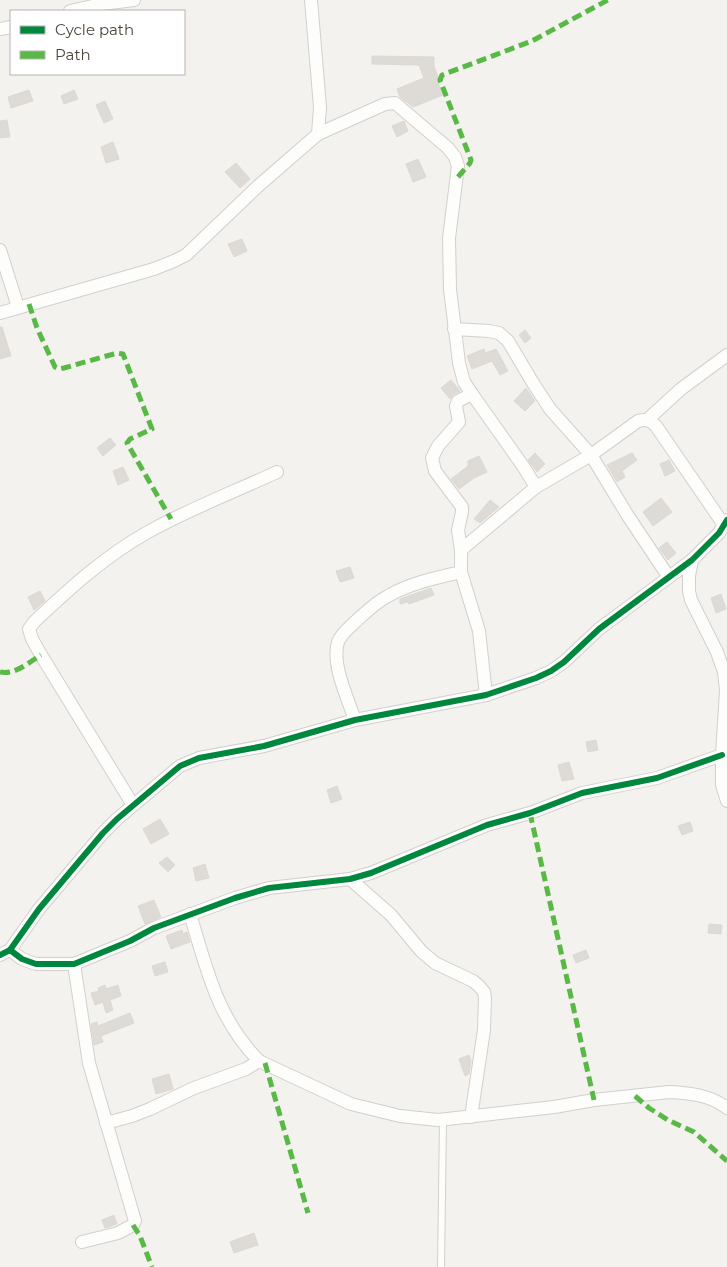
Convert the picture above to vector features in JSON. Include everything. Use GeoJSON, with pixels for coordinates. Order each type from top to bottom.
{"type":"FeatureCollection","features":[{"type":"Feature","properties":{"kind":"street"},"geometry":{"type":"LineString","coordinates":[[72,7],[134,0]]}},
{"type":"Feature","properties":{"kind":"street"},"geometry":{"type":"LineString","coordinates":[[310,0],[320,107],[318,134]]}},
{"type":"Feature","properties":{"kind":"street"},"geometry":{"type":"LineString","coordinates":[[0,313],[154,269],[186,255],[257,187],[318,134],[385,104],[395,103],[448,148],[455,157],[458,166],[458,177],[449,238],[448,259],[454,329],[461,374],[464,382],[536,487]]}},
{"type":"Feature","properties":{"kind":"street"},"geometry":{"type":"LineString","coordinates":[[0,250],[18,307]]}},
{"type":"Feature","properties":{"kind":"street"},"geometry":{"type":"LineString","coordinates":[[454,329],[499,333],[508,341],[550,409],[591,455],[628,516],[668,576]]}},
{"type":"Feature","properties":{"kind":"street"},"geometry":{"type":"LineString","coordinates":[[461,550],[536,487],[591,455],[638,421],[647,420],[681,389],[727,354]]}},
{"type":"Feature","properties":{"kind":"street"},"geometry":{"type":"LineString","coordinates":[[472,394],[458,401],[456,406],[459,422],[433,454],[432,458],[435,470],[462,508],[458,530],[461,550],[460,572],[479,631],[486,695]]}},
{"type":"Feature","properties":{"kind":"street"},"geometry":{"type":"LineString","coordinates":[[647,420],[656,426],[726,522],[707,546],[692,560],[599,629],[551,671],[523,684],[486,695],[355,720],[264,746],[224,752],[189,761],[180,766],[117,819],[39,909],[5,953],[36,964],[74,964],[154,928],[234,898],[269,888],[350,879],[371,873],[487,824],[530,813],[582,794],[657,778],[722,755]]}},
{"type":"Feature","properties":{"kind":"street"},"geometry":{"type":"LineString","coordinates":[[133,805],[46,663],[32,639],[30,629],[34,622],[71,588],[122,548],[171,519],[277,472]]}},
{"type":"Feature","properties":{"kind":"street"},"geometry":{"type":"LineString","coordinates":[[692,560],[689,576],[691,600],[717,652],[725,681],[722,785],[727,802]]}},
{"type":"Feature","properties":{"kind":"street"},"geometry":{"type":"LineString","coordinates":[[355,720],[337,662],[338,642],[342,636],[359,618],[389,595],[432,579],[460,572]]}},
{"type":"Feature","properties":{"kind":"street"},"geometry":{"type":"LineString","coordinates":[[350,879],[391,915],[421,951],[435,963],[473,981],[484,992],[484,1030],[471,1117]]}},
{"type":"Feature","properties":{"kind":"street"},"geometry":{"type":"LineString","coordinates":[[190,914],[218,1002],[235,1032],[260,1061],[351,1104],[400,1116],[444,1120],[669,1092],[704,1096],[720,1102],[727,1108]]}},
{"type":"Feature","properties":{"kind":"street"},"geometry":{"type":"LineString","coordinates":[[74,964],[89,1063],[135,1221],[133,1225],[118,1233],[82,1242]]}},
{"type":"Feature","properties":{"kind":"street"},"geometry":{"type":"LineString","coordinates":[[106,1123],[141,1112],[194,1088],[246,1069],[260,1061]]}},
{"type":"Feature","properties":{"kind":"lane"},"geometry":{"type":"LineString","coordinates":[[441,1267],[444,1120]]}},
{"type":"Feature","properties":{"kind":"building"},"geometry":{"type":"Polygon","coordinates":[[[372,56],[434,57],[434,66],[439,79],[437,80],[443,95],[413,107],[400,97],[397,89],[424,78],[419,65],[372,64],[372,56]]]}},
{"type":"Feature","properties":{"kind":"building"},"geometry":{"type":"Polygon","coordinates":[[[29,90],[33,101],[11,108],[8,97],[29,90]]]}},
{"type":"Feature","properties":{"kind":"building"},"geometry":{"type":"Polygon","coordinates":[[[74,90],[78,99],[64,104],[61,96],[74,90]]]}},
{"type":"Feature","properties":{"kind":"building"},"geometry":{"type":"Polygon","coordinates":[[[105,101],[113,119],[104,123],[96,105],[105,101]]]}},
{"type":"Feature","properties":{"kind":"building"},"geometry":{"type":"Polygon","coordinates":[[[7,120],[10,137],[0,138],[0,121],[7,120]]]}},
{"type":"Feature","properties":{"kind":"building"},"geometry":{"type":"Polygon","coordinates":[[[404,121],[408,131],[397,137],[392,126],[404,121]]]}},
{"type":"Feature","properties":{"kind":"building"},"geometry":{"type":"Polygon","coordinates":[[[113,142],[119,159],[106,163],[101,147],[113,142]]]}},
{"type":"Feature","properties":{"kind":"building"},"geometry":{"type":"Polygon","coordinates":[[[418,159],[426,177],[413,182],[406,164],[418,159]]]}},
{"type":"Feature","properties":{"kind":"building"},"geometry":{"type":"Polygon","coordinates":[[[236,163],[250,179],[240,188],[225,172],[236,163]]]}},
{"type":"Feature","properties":{"kind":"building"},"geometry":{"type":"Polygon","coordinates":[[[242,239],[247,251],[234,257],[228,244],[242,239]]]}},
{"type":"Feature","properties":{"kind":"building"},"geometry":{"type":"Polygon","coordinates":[[[0,327],[2,327],[11,356],[0,359],[0,327]]]}},
{"type":"Feature","properties":{"kind":"building"},"geometry":{"type":"Polygon","coordinates":[[[525,330],[531,338],[525,343],[519,335],[525,330]]]}},
{"type":"Feature","properties":{"kind":"building"},"geometry":{"type":"Polygon","coordinates":[[[484,349],[485,353],[496,349],[508,371],[500,375],[492,361],[472,369],[467,356],[484,349]]]}},
{"type":"Feature","properties":{"kind":"building"},"geometry":{"type":"Polygon","coordinates":[[[451,380],[460,391],[450,399],[441,388],[451,380]]]}},
{"type":"Feature","properties":{"kind":"building"},"geometry":{"type":"Polygon","coordinates":[[[526,388],[535,401],[525,411],[514,401],[526,388]]]}},
{"type":"Feature","properties":{"kind":"building"},"geometry":{"type":"Polygon","coordinates":[[[110,438],[116,445],[103,456],[97,448],[110,438]]]}},
{"type":"Feature","properties":{"kind":"building"},"geometry":{"type":"Polygon","coordinates":[[[535,453],[545,464],[537,472],[528,460],[535,453]]]}},
{"type":"Feature","properties":{"kind":"building"},"geometry":{"type":"Polygon","coordinates":[[[632,453],[637,460],[622,471],[625,477],[617,482],[607,465],[632,453]]]}},
{"type":"Feature","properties":{"kind":"building"},"geometry":{"type":"Polygon","coordinates":[[[479,456],[487,472],[474,478],[459,489],[451,479],[468,466],[468,461],[479,456]]]}},
{"type":"Feature","properties":{"kind":"building"},"geometry":{"type":"Polygon","coordinates":[[[669,460],[675,471],[665,476],[660,464],[669,460]]]}},
{"type":"Feature","properties":{"kind":"building"},"geometry":{"type":"Polygon","coordinates":[[[123,467],[129,480],[118,485],[113,471],[123,467]]]}},
{"type":"Feature","properties":{"kind":"building"},"geometry":{"type":"Polygon","coordinates":[[[661,498],[672,512],[653,526],[643,512],[661,498]]]}},
{"type":"Feature","properties":{"kind":"building"},"geometry":{"type":"Polygon","coordinates":[[[490,500],[499,507],[480,523],[474,519],[490,500]]]}},
{"type":"Feature","properties":{"kind":"building"},"geometry":{"type":"Polygon","coordinates":[[[667,542],[676,553],[668,560],[659,548],[667,542]]]}},
{"type":"Feature","properties":{"kind":"building"},"geometry":{"type":"Polygon","coordinates":[[[350,567],[354,578],[340,582],[336,571],[350,567]]]}},
{"type":"Feature","properties":{"kind":"building"},"geometry":{"type":"Polygon","coordinates":[[[431,588],[434,595],[409,604],[408,602],[400,604],[400,599],[431,588]]]}},
{"type":"Feature","properties":{"kind":"building"},"geometry":{"type":"Polygon","coordinates":[[[40,591],[45,601],[34,610],[28,597],[40,591]]]}},
{"type":"Feature","properties":{"kind":"building"},"geometry":{"type":"Polygon","coordinates":[[[721,594],[726,609],[716,613],[711,598],[721,594]]]}},
{"type":"Feature","properties":{"kind":"building"},"geometry":{"type":"Polygon","coordinates":[[[596,740],[598,750],[588,752],[586,742],[596,740]]]}},
{"type":"Feature","properties":{"kind":"building"},"geometry":{"type":"Polygon","coordinates":[[[569,762],[574,779],[562,781],[558,765],[569,762]]]}},
{"type":"Feature","properties":{"kind":"building"},"geometry":{"type":"Polygon","coordinates":[[[337,786],[342,799],[331,803],[327,790],[337,786]]]}},
{"type":"Feature","properties":{"kind":"building"},"geometry":{"type":"Polygon","coordinates":[[[160,819],[169,834],[151,844],[143,829],[160,819]]]}},
{"type":"Feature","properties":{"kind":"building"},"geometry":{"type":"Polygon","coordinates":[[[690,822],[693,831],[682,835],[678,826],[690,822]]]}},
{"type":"Feature","properties":{"kind":"building"},"geometry":{"type":"Polygon","coordinates":[[[167,857],[175,865],[168,872],[159,863],[167,857]]]}},
{"type":"Feature","properties":{"kind":"building"},"geometry":{"type":"Polygon","coordinates":[[[205,864],[209,878],[196,881],[193,868],[205,864]]]}},
{"type":"Feature","properties":{"kind":"building"},"geometry":{"type":"Polygon","coordinates":[[[154,900],[161,917],[145,924],[138,906],[154,900]]]}},
{"type":"Feature","properties":{"kind":"building"},"geometry":{"type":"Polygon","coordinates":[[[709,924],[722,925],[721,934],[708,933],[709,924]]]}},
{"type":"Feature","properties":{"kind":"building"},"geometry":{"type":"Polygon","coordinates":[[[182,930],[183,934],[187,932],[190,942],[171,949],[166,936],[182,930]]]}},
{"type":"Feature","properties":{"kind":"building"},"geometry":{"type":"Polygon","coordinates":[[[586,950],[589,958],[576,963],[573,955],[586,950]]]}},
{"type":"Feature","properties":{"kind":"building"},"geometry":{"type":"Polygon","coordinates":[[[165,962],[168,972],[155,976],[152,966],[165,962]]]}},
{"type":"Feature","properties":{"kind":"building"},"geometry":{"type":"Polygon","coordinates":[[[105,985],[106,989],[118,985],[121,996],[110,1000],[113,1010],[106,1013],[103,1002],[95,1005],[91,993],[99,991],[98,988],[105,985]]]}},
{"type":"Feature","properties":{"kind":"building"},"geometry":{"type":"Polygon","coordinates":[[[130,1013],[134,1023],[101,1036],[103,1042],[94,1045],[91,1024],[97,1022],[98,1026],[130,1013]]]}},
{"type":"Feature","properties":{"kind":"building"},"geometry":{"type":"Polygon","coordinates":[[[469,1055],[471,1061],[469,1074],[465,1076],[459,1059],[469,1055]]]}},
{"type":"Feature","properties":{"kind":"building"},"geometry":{"type":"Polygon","coordinates":[[[169,1074],[173,1089],[156,1094],[152,1079],[169,1074]]]}},
{"type":"Feature","properties":{"kind":"building"},"geometry":{"type":"Polygon","coordinates":[[[114,1215],[117,1224],[105,1228],[102,1220],[114,1215]]]}},
{"type":"Feature","properties":{"kind":"building"},"geometry":{"type":"Polygon","coordinates":[[[254,1233],[258,1245],[234,1253],[230,1242],[254,1233]]]}},
{"type":"Feature","properties":{"kind":"marked path"},"geometry":{"type":"LineString","coordinates":[[458,177],[471,160],[440,80],[442,75],[532,41],[608,0]]}},
{"type":"Feature","properties":{"kind":"marked path"},"geometry":{"type":"LineString","coordinates":[[29,304],[37,328],[55,367],[59,369],[117,353],[123,354],[152,429],[130,439],[127,443],[171,519]]}},
{"type":"Feature","properties":{"kind":"marked path"},"geometry":{"type":"LineString","coordinates":[[0,672],[16,670],[41,655]]}},
{"type":"Feature","properties":{"kind":"marked path"},"geometry":{"type":"LineString","coordinates":[[530,813],[594,1100]]}},
{"type":"Feature","properties":{"kind":"marked path"},"geometry":{"type":"LineString","coordinates":[[265,1063],[308,1213]]}},
{"type":"Feature","properties":{"kind":"marked path"},"geometry":{"type":"LineString","coordinates":[[635,1096],[668,1120],[694,1132],[727,1161]]}},
{"type":"Feature","properties":{"kind":"marked path"},"geometry":{"type":"LineString","coordinates":[[133,1225],[140,1236],[152,1267]]}},
{"type":"Feature","properties":{"kind":"cycle path"},"geometry":{"type":"LineString","coordinates":[[0,955],[10,950],[39,909],[103,833],[180,766],[199,758],[264,746],[355,720],[486,695],[536,678],[564,662],[599,629],[692,560],[719,533],[727,520]]}},
{"type":"Feature","properties":{"kind":"cycle path"},"geometry":{"type":"LineString","coordinates":[[10,950],[22,959],[36,964],[74,964],[130,941],[154,928],[235,898],[269,888],[350,879],[371,873],[487,825],[530,813],[582,793],[657,778],[722,755]]}}]}
